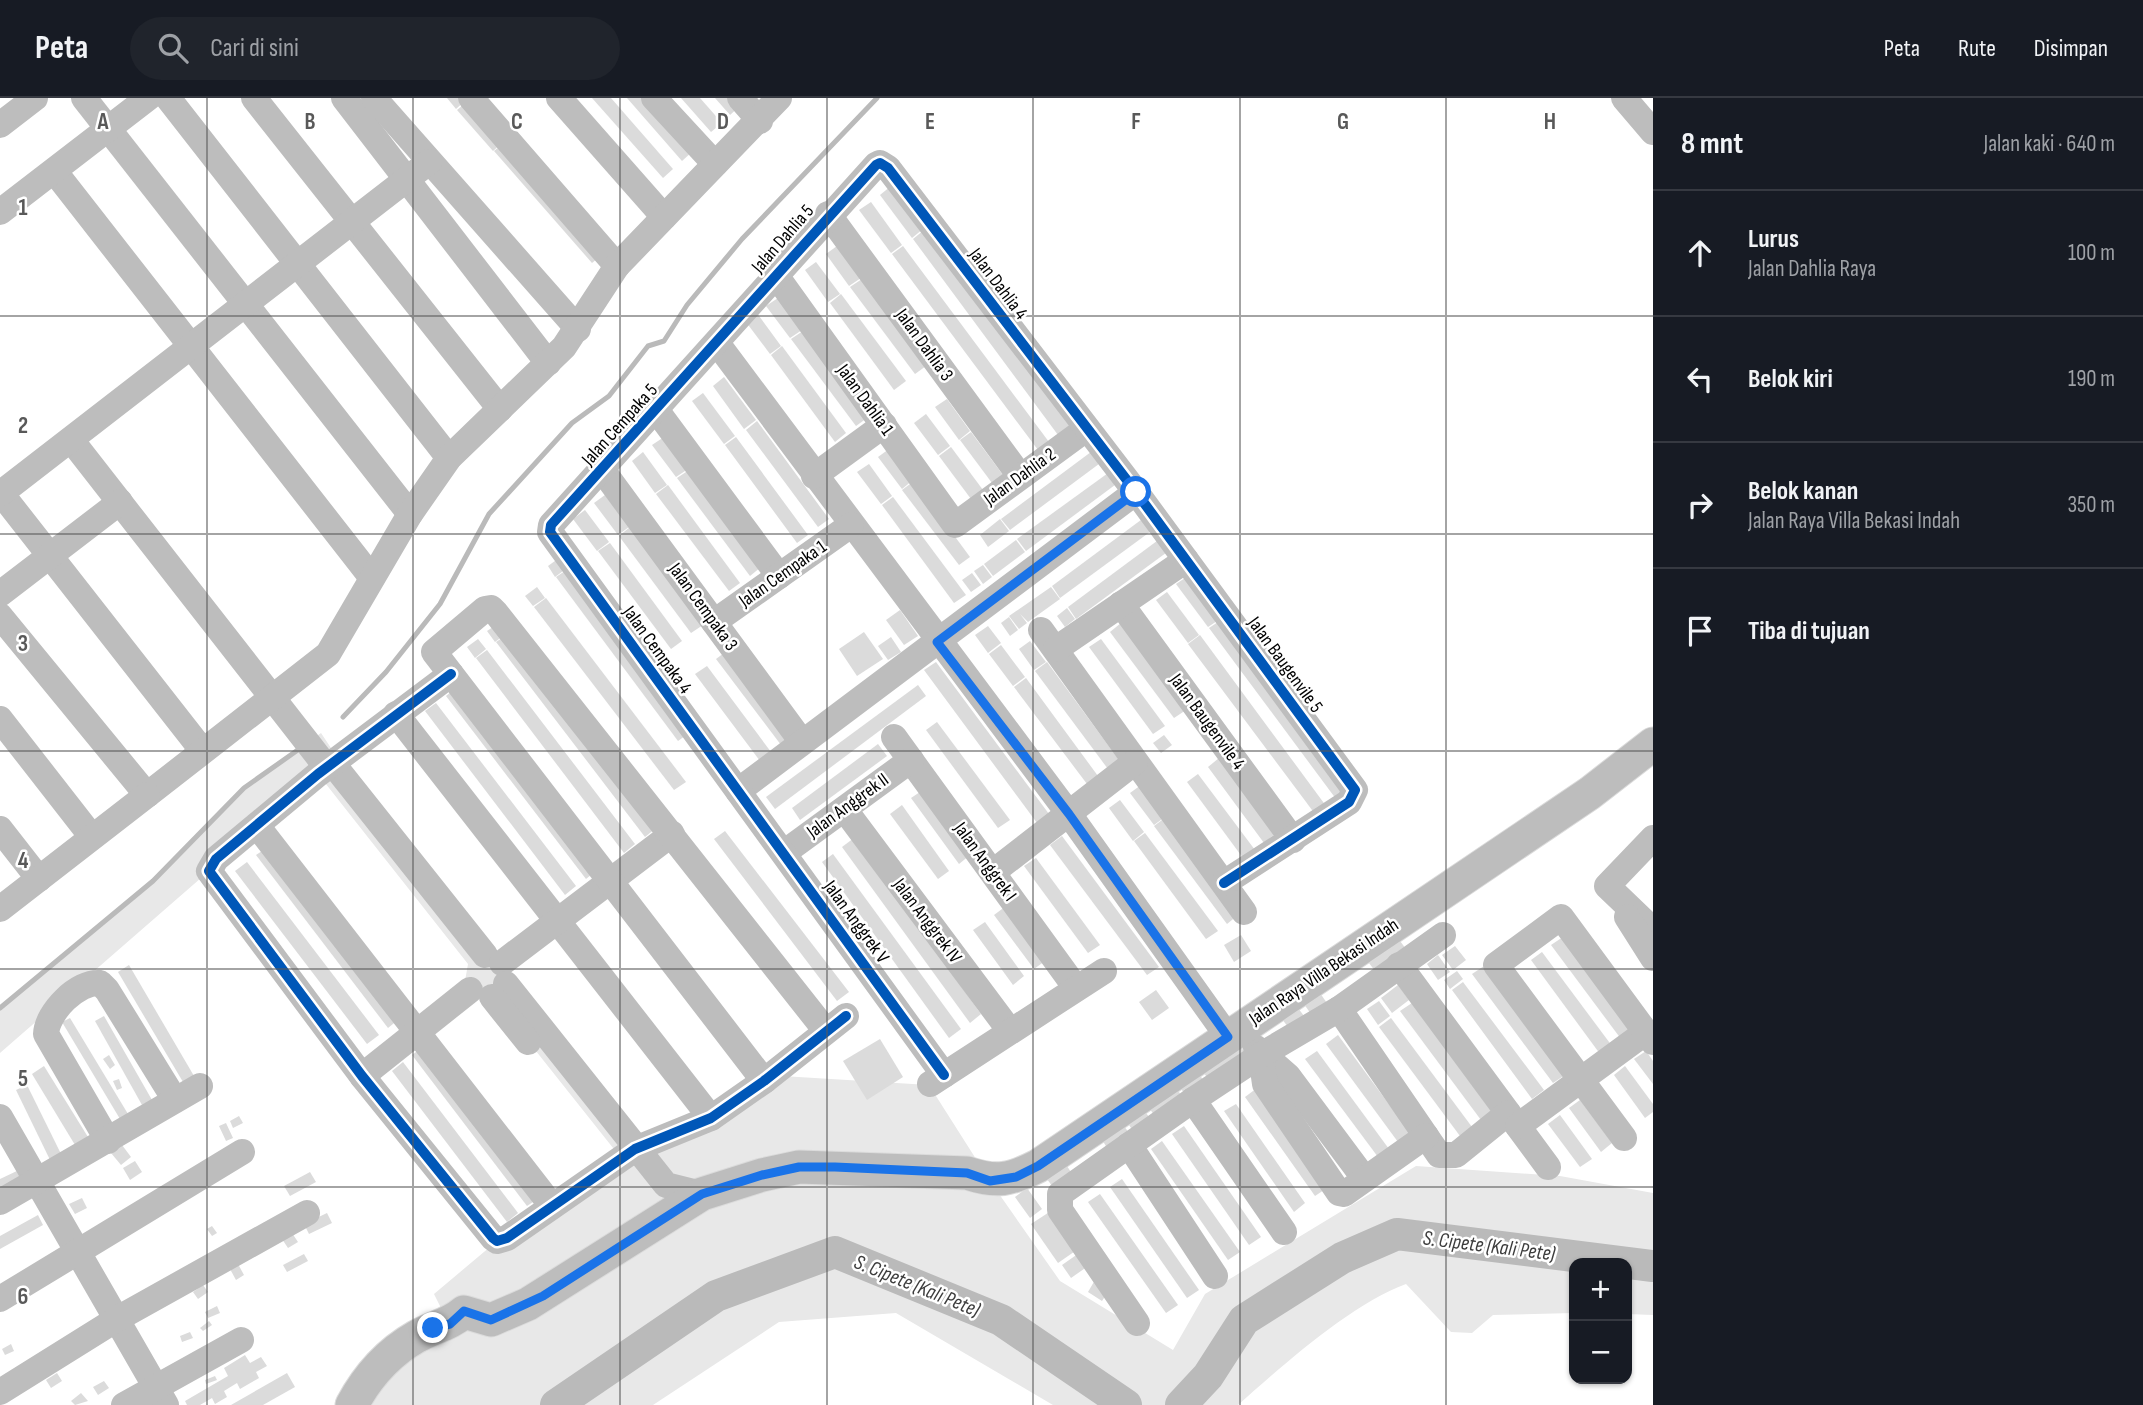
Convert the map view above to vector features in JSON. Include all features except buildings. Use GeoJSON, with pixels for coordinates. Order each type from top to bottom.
{"type":"FeatureCollection","features":[{"type":"Feature","properties":{"kind":"main road","name":"Jalan Raya Villa Bekasi Indah"},"geometry":{"type":"LineString","coordinates":[[352,1405],[362,1387],[387,1358],[415,1337],[450,1324],[464,1311],[491,1320],[528,1304],[702,1194],[799,1167],[967,1173],[990,1181],[1016,1177],[1038,1166],[1590,793],[1653,744]]}},
{"type":"Feature","properties":{"kind":"street"},"geometry":{"type":"LineString","coordinates":[[0,125],[35,98]]}},
{"type":"Feature","properties":{"kind":"street"},"geometry":{"type":"LineString","coordinates":[[84,98],[410,514]]}},
{"type":"Feature","properties":{"kind":"street"},"geometry":{"type":"LineString","coordinates":[[0,212],[148,98]]}},
{"type":"Feature","properties":{"kind":"street"},"geometry":{"type":"LineString","coordinates":[[168,98],[449,458]]}},
{"type":"Feature","properties":{"kind":"street"},"geometry":{"type":"LineString","coordinates":[[254,98],[500,409]]}},
{"type":"Feature","properties":{"kind":"street"},"geometry":{"type":"LineString","coordinates":[[344,98],[548,363]]}},
{"type":"Feature","properties":{"kind":"street"},"geometry":{"type":"LineString","coordinates":[[373,98],[578,329]]}},
{"type":"Feature","properties":{"kind":"street"},"geometry":{"type":"LineString","coordinates":[[471,98],[617,265]]}},
{"type":"Feature","properties":{"kind":"street"},"geometry":{"type":"LineString","coordinates":[[559,98],[664,217]]}},
{"type":"Feature","properties":{"kind":"street"},"geometry":{"type":"LineString","coordinates":[[654,98],[715,164]]}},
{"type":"Feature","properties":{"kind":"street"},"geometry":{"type":"LineString","coordinates":[[740,98],[760,121]]}},
{"type":"Feature","properties":{"kind":"street"},"geometry":{"type":"LineString","coordinates":[[0,909],[328,654],[410,514],[449,458],[548,363],[578,329],[617,265],[760,121],[779,98]]}},
{"type":"Feature","properties":{"kind":"street"},"geometry":{"type":"LineString","coordinates":[[1624,98],[1653,132]]}},
{"type":"Feature","properties":{"kind":"street"},"geometry":{"type":"LineString","coordinates":[[202,750],[0,493],[72,441],[429,162]]}},
{"type":"Feature","properties":{"kind":"street","name":"Jalan Dahlia 5"},"geometry":{"type":"LineString","coordinates":[[717,343],[867,170],[880,163]]}},
{"type":"Feature","properties":{"kind":"street","name":"Jalan Dahlia 4"},"geometry":{"type":"LineString","coordinates":[[880,163],[888,168],[1136,492]]}},
{"type":"Feature","properties":{"kind":"street"},"geometry":{"type":"LineString","coordinates":[[55,172],[372,578]]}},
{"type":"Feature","properties":{"kind":"street","name":"Jalan Dahlia 3"},"geometry":{"type":"LineString","coordinates":[[828,214],[1020,475]]}},
{"type":"Feature","properties":{"kind":"street","name":"Jalan Dahlia 1"},"geometry":{"type":"LineString","coordinates":[[775,274],[956,525]]}},
{"type":"Feature","properties":{"kind":"street"},"geometry":{"type":"LineString","coordinates":[[717,343],[937,642],[1236,1031],[1288,1076],[1364,1178]]}},
{"type":"Feature","properties":{"kind":"street","name":"Jalan Cempaka 5"},"geometry":{"type":"LineString","coordinates":[[550,530],[717,343]]}},
{"type":"Feature","properties":{"kind":"street"},"geometry":{"type":"LineString","coordinates":[[657,411],[779,576]]}},
{"type":"Feature","properties":{"kind":"street"},"geometry":{"type":"LineString","coordinates":[[814,476],[884,425]]}},
{"type":"Feature","properties":{"kind":"street","name":"Jalan Dahlia 2"},"geometry":{"type":"LineString","coordinates":[[956,525],[1020,475],[1086,429]]}},
{"type":"Feature","properties":{"kind":"street"},"geometry":{"type":"LineString","coordinates":[[72,441],[487,975],[634,1156],[666,1185],[702,1194]]}},
{"type":"Feature","properties":{"kind":"street","name":"Jalan Cempaka 3"},"geometry":{"type":"LineString","coordinates":[[603,471],[802,742]]}},
{"type":"Feature","properties":{"kind":"street"},"geometry":{"type":"LineString","coordinates":[[738,790],[1136,492]]}},
{"type":"Feature","properties":{"kind":"street","name":"Jalan Baugenvile 5"},"geometry":{"type":"LineString","coordinates":[[1136,492],[1355,790],[1349,802],[1293,840]]}},
{"type":"Feature","properties":{"kind":"street"},"geometry":{"type":"LineString","coordinates":[[0,594],[120,502]]}},
{"type":"Feature","properties":{"kind":"street","name":"Jalan Cempaka 1"},"geometry":{"type":"LineString","coordinates":[[714,622],[851,525]]}},
{"type":"Feature","properties":{"kind":"street","name":"Jalan Cempaka 4"},"geometry":{"type":"LineString","coordinates":[[550,530],[738,790]]}},
{"type":"Feature","properties":{"kind":"street"},"geometry":{"type":"LineString","coordinates":[[1186,560],[1122,604],[1048,640],[1244,912]]}},
{"type":"Feature","properties":{"kind":"street","name":"Jalan Baugenvile 4"},"geometry":{"type":"LineString","coordinates":[[1122,604],[1293,840]]}},
{"type":"Feature","properties":{"kind":"street"},"geometry":{"type":"LineString","coordinates":[[451,674],[324,766],[258,827],[212,863],[210,874],[362,1076],[497,1241],[507,1238],[552,1206],[634,1156],[711,1118],[764,1081],[836,1024],[672,834],[491,608],[485,609],[435,652],[764,1081]]}},
{"type":"Feature","properties":{"kind":"street"},"geometry":{"type":"LineString","coordinates":[[0,616],[146,796]]}},
{"type":"Feature","properties":{"kind":"street"},"geometry":{"type":"LineString","coordinates":[[396,714],[711,1118]]}},
{"type":"Feature","properties":{"kind":"street"},"geometry":{"type":"LineString","coordinates":[[0,719],[92,837]]}},
{"type":"Feature","properties":{"kind":"street","name":"Jalan Anggrek I"},"geometry":{"type":"LineString","coordinates":[[894,737],[1076,988]]}},
{"type":"Feature","properties":{"kind":"street","name":"Jalan Anggrek II"},"geometry":{"type":"LineString","coordinates":[[785,852],[911,760]]}},
{"type":"Feature","properties":{"kind":"street"},"geometry":{"type":"LineString","coordinates":[[993,872],[1135,762]]}},
{"type":"Feature","properties":{"kind":"street","name":"Jalan Anggrek V"},"geometry":{"type":"LineString","coordinates":[[738,790],[785,852],[937,1080],[1010,1031]]}},
{"type":"Feature","properties":{"kind":"street","name":"Jalan Anggrek IV"},"geometry":{"type":"LineString","coordinates":[[845,810],[1010,1031]]}},
{"type":"Feature","properties":{"kind":"street"},"geometry":{"type":"LineString","coordinates":[[258,827],[552,1206]]}},
{"type":"Feature","properties":{"kind":"street"},"geometry":{"type":"LineString","coordinates":[[0,829],[39,879]]}},
{"type":"Feature","properties":{"kind":"street"},"geometry":{"type":"LineString","coordinates":[[362,1076],[487,975],[672,834]]}},
{"type":"Feature","properties":{"kind":"street"},"geometry":{"type":"LineString","coordinates":[[1607,886],[1653,838]]}},
{"type":"Feature","properties":{"kind":"street"},"geometry":{"type":"LineString","coordinates":[[1224,883],[1293,840]]}},
{"type":"Feature","properties":{"kind":"street"},"geometry":{"type":"LineString","coordinates":[[1607,886],[1653,930]]}},
{"type":"Feature","properties":{"kind":"street"},"geometry":{"type":"LineString","coordinates":[[1607,886],[1653,958]]}},
{"type":"Feature","properties":{"kind":"street"},"geometry":{"type":"LineString","coordinates":[[1339,1009],[1439,1155],[1449,1157],[1581,1080],[1649,1037],[1561,917],[1496,965],[1581,1080],[1624,1138]]}},
{"type":"Feature","properties":{"kind":"street"},"geometry":{"type":"LineString","coordinates":[[1137,1323],[1060,1210],[1058,1201],[1064,1189],[1261,1055],[1339,1009],[1443,935]]}},
{"type":"Feature","properties":{"kind":"street"},"geometry":{"type":"LineString","coordinates":[[1399,965],[1548,1167]]}},
{"type":"Feature","properties":{"kind":"street"},"geometry":{"type":"LineString","coordinates":[[1010,1031],[1104,971]]}},
{"type":"Feature","properties":{"kind":"street"},"geometry":{"type":"LineString","coordinates":[[108,1141],[46,1034],[51,1018],[60,1006],[85,986],[100,983],[107,989],[175,1100]]}},
{"type":"Feature","properties":{"kind":"street"},"geometry":{"type":"LineString","coordinates":[[1261,1055],[1265,1084],[1336,1188],[1344,1194],[1426,1136]]}},
{"type":"Feature","properties":{"kind":"street"},"geometry":{"type":"LineString","coordinates":[[0,1202],[200,1086]]}},
{"type":"Feature","properties":{"kind":"street"},"geometry":{"type":"LineString","coordinates":[[1193,1100],[1284,1232]]}},
{"type":"Feature","properties":{"kind":"street"},"geometry":{"type":"LineString","coordinates":[[0,1117],[161,1395]]}},
{"type":"Feature","properties":{"kind":"street"},"geometry":{"type":"LineString","coordinates":[[1129,1145],[1215,1276]]}},
{"type":"Feature","properties":{"kind":"street"},"geometry":{"type":"LineString","coordinates":[[0,1299],[242,1153]]}},
{"type":"Feature","properties":{"kind":"street"},"geometry":{"type":"LineString","coordinates":[[0,1392],[117,1319],[307,1213]]}},
{"type":"Feature","properties":{"kind":"street"},"geometry":{"type":"LineString","coordinates":[[124,1405],[161,1395],[241,1340]]}},
{"type":"Feature","properties":{"kind":"shaded area"},"geometry":{"type":"Polygon","coordinates":[[[321,733],[333,751],[209,871],[0,1053],[0,1008],[153,881],[244,788],[321,733]]]}},
{"type":"Feature","properties":{"kind":"shaded area"},"geometry":{"type":"Polygon","coordinates":[[[333,764],[635,1149],[782,1076],[929,1085],[990,1181],[1060,1281],[1173,1350],[1205,1294],[1416,1166],[1560,1176],[1653,1193],[1653,1315],[1632,1314],[1632,1258],[1569,1258],[1569,1313],[1493,1315],[1472,1333],[1451,1332],[1406,1284],[1385,1293],[1340,1321],[1238,1405],[1053,1405],[896,1313],[779,1322],[653,1405],[372,1405],[355,1399],[449,1324],[434,1294],[497,1241],[621,1158],[493,997],[465,981],[468,964],[318,774],[333,764]]]}},
{"type":"Feature","properties":{"kind":"waterway"},"geometry":{"type":"LineString","coordinates":[[343,717],[386,672],[440,604],[489,514],[572,423],[609,396],[648,346],[664,341],[687,305],[742,239],[877,98]]}},
{"type":"Feature","properties":{"kind":"waterway"},"geometry":{"type":"LineString","coordinates":[[0,1008],[153,881],[244,788],[302,747]]}},
{"type":"Feature","properties":{"kind":"waterway","name":"S. Cipete (Kali Pete)"},"geometry":{"type":"LineString","coordinates":[[1181,1405],[1208,1376],[1244,1320],[1342,1258],[1397,1234],[1653,1266]]}},
{"type":"Feature","properties":{"kind":"waterway","name":"S. Cipete (Kali Pete)"},"geometry":{"type":"LineString","coordinates":[[556,1405],[716,1296],[835,1252],[1001,1320],[1126,1405]]}},
{"type":"Feature","properties":{"kind":"cycle path"},"geometry":{"type":"LineString","coordinates":[[944,1075],[550,532],[551,525],[880,163],[888,168],[1136,492],[1355,790],[1349,802],[1224,883]]}},
{"type":"Feature","properties":{"kind":"cycle path"},"geometry":{"type":"LineString","coordinates":[[451,674],[318,774],[216,859],[209,871],[362,1076],[493,1238],[497,1241],[507,1238],[635,1149],[711,1118],[764,1081],[846,1016]]}},
{"type":"Feature","properties":{"kind":"route"},"geometry":{"type":"LineString","coordinates":[[433,1328],[450,1324],[464,1311],[491,1320],[528,1304],[702,1194],[762,1175],[799,1167],[835,1167],[967,1173],[990,1181],[1016,1177],[1038,1166],[1228,1037],[1069,814],[937,642],[1136,492]]}}]}
